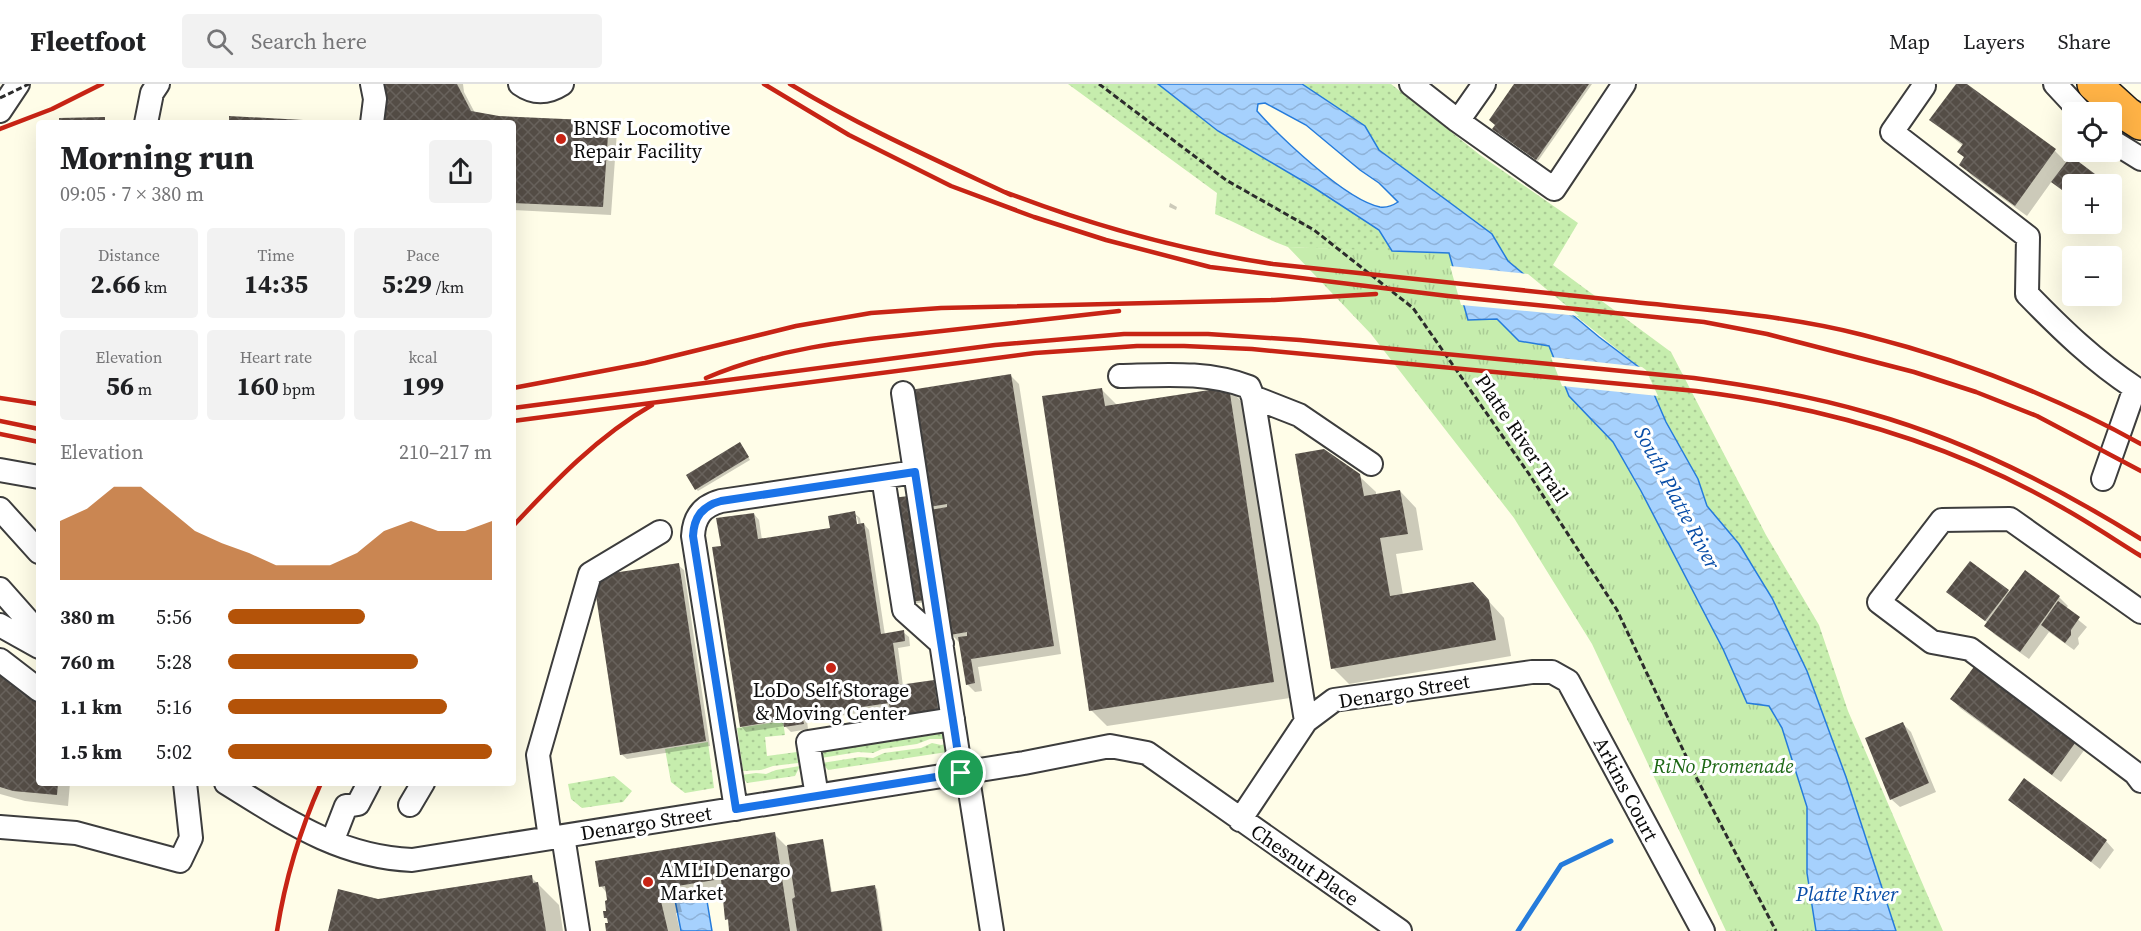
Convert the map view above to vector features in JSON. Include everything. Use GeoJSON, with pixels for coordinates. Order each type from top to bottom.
{"type":"FeatureCollection","features":[{"type":"Feature","properties":{"kind":"highway"},"geometry":{"type":"LineString","coordinates":[[2094,84],[2127,114],[2141,123]]}},
{"type":"Feature","properties":{"kind":"highway"},"geometry":{"type":"LineString","coordinates":[[2117,84],[2141,102]]}},
{"type":"Feature","properties":{"kind":"street"},"geometry":{"type":"LineString","coordinates":[[0,111],[18,84]]}},
{"type":"Feature","properties":{"kind":"street"},"geometry":{"type":"LineString","coordinates":[[147,120],[152,93],[158,84]]}},
{"type":"Feature","properties":{"kind":"street"},"geometry":{"type":"LineString","coordinates":[[372,84],[375,99],[372,120]]}},
{"type":"Feature","properties":{"kind":"street"},"geometry":{"type":"LineString","coordinates":[[520,84],[543,92],[562,84]]}},
{"type":"Feature","properties":{"kind":"street"},"geometry":{"type":"LineString","coordinates":[[1411,84],[1458,121],[1554,189],[1624,84]]}},
{"type":"Feature","properties":{"kind":"street"},"geometry":{"type":"LineString","coordinates":[[1458,121],[1484,84]]}},
{"type":"Feature","properties":{"kind":"street"},"geometry":{"type":"LineString","coordinates":[[2055,84],[2072,102]]}},
{"type":"Feature","properties":{"kind":"street"},"geometry":{"type":"LineString","coordinates":[[1924,86],[1892,132],[2028,237],[2028,294],[2072,340],[2107,370],[2135,388],[2103,479]]}},
{"type":"Feature","properties":{"kind":"street"},"geometry":{"type":"LineString","coordinates":[[2122,147],[2141,159]]}},
{"type":"Feature","properties":{"kind":"street"},"geometry":{"type":"LineString","coordinates":[[1120,376],[1192,374],[1228,379],[1249,387],[1253,397],[1306,721]]}},
{"type":"Feature","properties":{"kind":"street"},"geometry":{"type":"LineString","coordinates":[[903,393],[953,719],[992,931]]}},
{"type":"Feature","properties":{"kind":"street"},"geometry":{"type":"LineString","coordinates":[[1253,397],[1299,415],[1371,464]]}},
{"type":"Feature","properties":{"kind":"street"},"geometry":{"type":"LineString","coordinates":[[0,470],[36,476]]}},
{"type":"Feature","properties":{"kind":"street"},"geometry":{"type":"LineString","coordinates":[[736,809],[693,536],[697,517],[703,509],[721,501],[915,472]]}},
{"type":"Feature","properties":{"kind":"street"},"geometry":{"type":"LineString","coordinates":[[883,477],[904,610],[942,644]]}},
{"type":"Feature","properties":{"kind":"street"},"geometry":{"type":"LineString","coordinates":[[0,509],[36,549]]}},
{"type":"Feature","properties":{"kind":"street"},"geometry":{"type":"LineString","coordinates":[[2139,773],[1970,649],[1932,642],[1879,602],[1942,520],[2010,519],[2141,612]]}},
{"type":"Feature","properties":{"kind":"street"},"geometry":{"type":"LineString","coordinates":[[578,931],[538,755],[590,574],[660,532]]}},
{"type":"Feature","properties":{"kind":"street"},"geometry":{"type":"LineString","coordinates":[[0,589],[36,630]]}},
{"type":"Feature","properties":{"kind":"street"},"geometry":{"type":"LineString","coordinates":[[0,625],[36,645]]}},
{"type":"Feature","properties":{"kind":"street"},"geometry":{"type":"LineString","coordinates":[[0,660],[36,688]]}},
{"type":"Feature","properties":{"kind":"street","name":"Denargo Street"},"geometry":{"type":"LineString","coordinates":[[231,786],[302,830],[332,842],[393,859],[412,860],[964,772],[1110,746],[1147,753],[1217,801],[1240,820],[1306,721],[1334,700],[1532,672]]}},
{"type":"Feature","properties":{"kind":"street","name":"Arkins Court"},"geometry":{"type":"LineString","coordinates":[[1532,672],[1552,672],[1568,681],[1703,931]]}},
{"type":"Feature","properties":{"kind":"street"},"geometry":{"type":"LineString","coordinates":[[817,796],[808,742],[953,719]]}},
{"type":"Feature","properties":{"kind":"street"},"geometry":{"type":"LineString","coordinates":[[0,827],[76,832],[180,861],[191,838],[185,786]]}},
{"type":"Feature","properties":{"kind":"street"},"geometry":{"type":"LineString","coordinates":[[332,842],[346,806],[357,804],[367,786]]}},
{"type":"Feature","properties":{"kind":"street"},"geometry":{"type":"LineString","coordinates":[[410,804],[421,786]]}},
{"type":"Feature","properties":{"kind":"street","name":"Chesnut Place"},"geometry":{"type":"LineString","coordinates":[[1240,820],[1400,931]]}},
{"type":"Feature","properties":{"kind":"path"},"geometry":{"type":"LineString","coordinates":[[0,98],[29,84]]}},
{"type":"Feature","properties":{"kind":"path","name":"Platte River Trail"},"geometry":{"type":"LineString","coordinates":[[1099,84],[1226,180],[1314,230],[1413,308],[1530,474],[1617,610],[1693,771],[1776,931]]}},
{"type":"Feature","properties":{"kind":"green space"},"geometry":{"type":"Polygon","coordinates":[[[1068,84],[1158,84],[1218,131],[1313,187],[1379,230],[1392,251],[1420,253],[1288,247],[1215,214],[1217,193],[1068,84]]]}},
{"type":"Feature","properties":{"kind":"green space"},"geometry":{"type":"Polygon","coordinates":[[[1302,84],[1391,84],[1480,155],[1578,223],[1553,265],[1671,352],[1766,535],[1819,625],[1848,711],[1943,931],[1896,931],[1846,777],[1807,671],[1772,598],[1739,544],[1707,506],[1698,479],[1666,422],[1644,371],[1508,261],[1492,234],[1378,149],[1365,126],[1302,84]]]}},
{"type":"Feature","properties":{"kind":"green space","name":"RiNo Promenade"},"geometry":{"type":"Polygon","coordinates":[[[1288,247],[1450,253],[1468,320],[1497,319],[1519,341],[1549,346],[1569,396],[1613,442],[1641,491],[1723,649],[1747,702],[1769,706],[1782,728],[1807,807],[1807,873],[1816,931],[1726,931],[1592,644],[1514,518],[1371,334],[1288,247]]]}},
{"type":"Feature","properties":{"kind":"green space"},"geometry":{"type":"Polygon","coordinates":[[[783,721],[785,735],[765,737],[767,756],[797,752],[798,763],[743,771],[737,728],[783,721]]]}},
{"type":"Feature","properties":{"kind":"green space"},"geometry":{"type":"Polygon","coordinates":[[[945,727],[949,739],[930,739],[873,753],[858,752],[821,758],[820,751],[945,727]]]}},
{"type":"Feature","properties":{"kind":"green space"},"geometry":{"type":"Polygon","coordinates":[[[708,742],[714,788],[685,793],[671,782],[665,749],[708,742]]]}},
{"type":"Feature","properties":{"kind":"green space"},"geometry":{"type":"Polygon","coordinates":[[[932,743],[941,745],[950,743],[947,752],[828,770],[822,763],[860,757],[873,758],[884,753],[921,748],[932,743]]]}},
{"type":"Feature","properties":{"kind":"green space"},"geometry":{"type":"Polygon","coordinates":[[[800,766],[795,776],[747,783],[741,775],[766,774],[800,766]]]}},
{"type":"Feature","properties":{"kind":"green space"},"geometry":{"type":"Polygon","coordinates":[[[614,776],[632,791],[623,802],[582,808],[571,799],[568,784],[614,776]]]}},
{"type":"Feature","properties":{"kind":"water","name":"Platte River"},"geometry":{"type":"Polygon","coordinates":[[[1158,84],[1302,84],[1365,126],[1379,150],[1492,234],[1508,261],[1599,337],[1644,371],[1666,422],[1698,479],[1707,506],[1739,544],[1772,598],[1807,671],[1846,777],[1896,931],[1816,931],[1807,873],[1807,807],[1782,728],[1769,706],[1747,703],[1723,649],[1641,491],[1613,442],[1569,396],[1549,346],[1519,341],[1497,319],[1468,320],[1449,253],[1392,251],[1379,230],[1313,187],[1218,131],[1158,84]],[[1265,103],[1258,104],[1257,111],[1332,181],[1366,202],[1380,207],[1398,202],[1379,183],[1306,125],[1265,103]]]}},
{"type":"Feature","properties":{"kind":"water"},"geometry":{"type":"Polygon","coordinates":[[[706,895],[712,931],[681,931],[675,900],[706,895]]]}},
{"type":"Feature","properties":{"kind":"pier"},"geometry":{"type":"Polygon","coordinates":[[[1450,266],[1528,274],[1579,316],[1461,305],[1450,266]]]}},
{"type":"Feature","properties":{"kind":"pier"},"geometry":{"type":"Polygon","coordinates":[[[1551,357],[1642,367],[1646,370],[1658,396],[1562,386],[1551,357]]]}},
{"type":"Feature","properties":{"kind":"building","name":"BNSF Locomotive Repair Facility"},"geometry":{"type":"Polygon","coordinates":[[[381,84],[457,84],[471,111],[499,116],[609,121],[603,207],[516,203],[516,120],[384,120],[381,84]]]}},
{"type":"Feature","properties":{"kind":"building"},"geometry":{"type":"Polygon","coordinates":[[[1514,84],[1589,84],[1536,160],[1492,129],[1495,125],[1489,120],[1514,84]]]}},
{"type":"Feature","properties":{"kind":"building"},"geometry":{"type":"Polygon","coordinates":[[[1956,84],[1967,84],[2056,149],[2015,206],[1959,165],[1964,157],[1957,152],[1963,144],[1929,120],[1956,84]]]}},
{"type":"Feature","properties":{"kind":"building"},"geometry":{"type":"Polygon","coordinates":[[[229,116],[303,120],[229,120],[229,116]]]}},
{"type":"Feature","properties":{"kind":"building"},"geometry":{"type":"Polygon","coordinates":[[[105,117],[105,120],[59,120],[59,118],[105,117]]]}},
{"type":"Feature","properties":{"kind":"building"},"geometry":{"type":"Polygon","coordinates":[[[2066,162],[2079,162],[2095,174],[2062,174],[2062,190],[2051,182],[2066,162]]]}},
{"type":"Feature","properties":{"kind":"building"},"geometry":{"type":"Polygon","coordinates":[[[1011,374],[1054,646],[971,659],[975,683],[966,685],[958,637],[967,636],[967,632],[950,635],[930,510],[947,507],[947,504],[929,507],[910,390],[1011,374]]]}},
{"type":"Feature","properties":{"kind":"building"},"geometry":{"type":"Polygon","coordinates":[[[1229,387],[1274,682],[1089,711],[1042,396],[1102,388],[1105,406],[1229,387]]]}},
{"type":"Feature","properties":{"kind":"building"},"geometry":{"type":"Polygon","coordinates":[[[740,442],[749,457],[695,490],[686,475],[740,442]]]}},
{"type":"Feature","properties":{"kind":"building"},"geometry":{"type":"Polygon","coordinates":[[[1324,449],[1360,474],[1364,496],[1400,490],[1408,534],[1380,538],[1390,596],[1473,582],[1489,600],[1496,640],[1331,669],[1295,454],[1324,449]]]}},
{"type":"Feature","properties":{"kind":"building"},"geometry":{"type":"Polygon","coordinates":[[[908,496],[925,600],[909,602],[893,498],[908,496]]]}},
{"type":"Feature","properties":{"kind":"building"},"geometry":{"type":"Polygon","coordinates":[[[855,511],[857,524],[864,523],[881,634],[904,630],[905,641],[893,643],[899,685],[934,680],[938,709],[929,711],[930,718],[907,721],[906,714],[891,717],[889,703],[802,716],[804,724],[784,727],[783,720],[740,727],[712,547],[721,546],[716,518],[754,513],[758,539],[830,528],[828,516],[855,511]]]}},
{"type":"Feature","properties":{"kind":"building"},"geometry":{"type":"Polygon","coordinates":[[[1970,561],[2009,590],[1985,621],[1946,592],[1970,561]]]}},
{"type":"Feature","properties":{"kind":"building"},"geometry":{"type":"Polygon","coordinates":[[[679,563],[706,741],[620,755],[593,576],[679,563]]]}},
{"type":"Feature","properties":{"kind":"building"},"geometry":{"type":"Polygon","coordinates":[[[2025,570],[2060,596],[2020,652],[1984,626],[2025,570]]]}},
{"type":"Feature","properties":{"kind":"building"},"geometry":{"type":"Polygon","coordinates":[[[2058,601],[2080,617],[2065,643],[2041,625],[2058,601]]]}},
{"type":"Feature","properties":{"kind":"building"},"geometry":{"type":"Polygon","coordinates":[[[1976,664],[2078,739],[2052,775],[1950,699],[1976,664]]]}},
{"type":"Feature","properties":{"kind":"building"},"geometry":{"type":"Polygon","coordinates":[[[0,671],[36,697],[36,786],[58,786],[57,795],[13,791],[0,787],[0,671]]]}},
{"type":"Feature","properties":{"kind":"building"},"geometry":{"type":"Polygon","coordinates":[[[1903,722],[1929,783],[1890,800],[1865,738],[1903,722]]]}},
{"type":"Feature","properties":{"kind":"building"},"geometry":{"type":"Polygon","coordinates":[[[2024,778],[2107,840],[2091,862],[2008,800],[2024,778]]]}},
{"type":"Feature","properties":{"kind":"building","name":"AMLI Denargo Market"},"geometry":{"type":"Polygon","coordinates":[[[775,832],[790,931],[729,931],[728,919],[725,920],[721,879],[665,888],[666,896],[660,897],[668,931],[606,931],[605,923],[608,923],[603,911],[606,911],[605,901],[607,900],[605,886],[599,887],[595,861],[775,832]]]}},
{"type":"Feature","properties":{"kind":"building"},"geometry":{"type":"Polygon","coordinates":[[[823,839],[831,892],[875,885],[882,931],[797,931],[792,899],[795,897],[787,845],[823,839]]]}},
{"type":"Feature","properties":{"kind":"building"},"geometry":{"type":"Polygon","coordinates":[[[532,875],[533,883],[538,882],[546,931],[328,931],[338,889],[378,899],[532,875]]]}},
{"type":"Feature","properties":{"kind":"waterway"},"geometry":{"type":"LineString","coordinates":[[1518,931],[1561,865],[1611,841]]}},
{"type":"Feature","properties":{"kind":"railway"},"geometry":{"type":"LineString","coordinates":[[0,129],[52,109],[102,84]]}},
{"type":"Feature","properties":{"kind":"railway"},"geometry":{"type":"LineString","coordinates":[[764,84],[849,135],[951,186],[1034,217],[1106,240],[1210,267],[1448,296],[1704,322],[1767,334],[1914,372],[1976,392],[2037,416],[2141,471]]}},
{"type":"Feature","properties":{"kind":"railway"},"geometry":{"type":"LineString","coordinates":[[790,84],[871,129],[1011,195]]}},
{"type":"Feature","properties":{"kind":"railway"},"geometry":{"type":"LineString","coordinates":[[1005,192],[1071,216],[1137,236],[1204,252],[1273,264],[1720,311],[1835,328],[1935,355],[2005,380],[2074,410],[2141,444]]}},
{"type":"Feature","properties":{"kind":"railway"},"geometry":{"type":"LineString","coordinates":[[516,387],[645,363],[796,326],[871,313],[941,308],[1274,300],[1376,294]]}},
{"type":"Feature","properties":{"kind":"railway"},"geometry":{"type":"LineString","coordinates":[[706,378],[759,359],[813,347],[1119,311]]}},
{"type":"Feature","properties":{"kind":"railway"},"geometry":{"type":"LineString","coordinates":[[516,408],[995,345],[1124,334],[1208,334],[1300,340],[1694,378],[1826,401],[1905,424],[1975,451],[2043,483],[2141,539]]}},
{"type":"Feature","properties":{"kind":"railway"},"geometry":{"type":"LineString","coordinates":[[516,421],[1035,353],[1137,346],[1252,349],[1696,391],[1792,407],[1886,431],[1976,465],[2063,508],[2141,556]]}},
{"type":"Feature","properties":{"kind":"railway"},"geometry":{"type":"LineString","coordinates":[[0,398],[36,404]]}},
{"type":"Feature","properties":{"kind":"railway"},"geometry":{"type":"LineString","coordinates":[[516,523],[595,445],[652,405]]}},
{"type":"Feature","properties":{"kind":"railway"},"geometry":{"type":"LineString","coordinates":[[0,421],[36,428]]}},
{"type":"Feature","properties":{"kind":"railway"},"geometry":{"type":"LineString","coordinates":[[0,434],[36,441]]}},
{"type":"Feature","properties":{"kind":"railway"},"geometry":{"type":"LineString","coordinates":[[277,931],[294,855],[320,786]]}},
{"type":"Feature","properties":{"kind":"place","name":"BNSF Locomotive Repair Facility"},"geometry":{"type":"Point","coordinates":[561,139]}},
{"type":"Feature","properties":{"kind":"place","name":"LoDo Self Storage & Moving Center"},"geometry":{"type":"Point","coordinates":[831,668]}},
{"type":"Feature","properties":{"kind":"place","name":"AMLI Denargo Market"},"geometry":{"type":"Point","coordinates":[648,882]}},
{"type":"Feature","properties":{"kind":"route"},"geometry":{"type":"LineString","coordinates":[[915,472],[961,773],[736,809],[693,536],[693,526],[703,509],[721,501],[915,472]]}},
{"type":"Feature","properties":{"kind":"water label","name":"South Platte River"},"geometry":{"type":"Point","coordinates":[1677,498]}}]}
